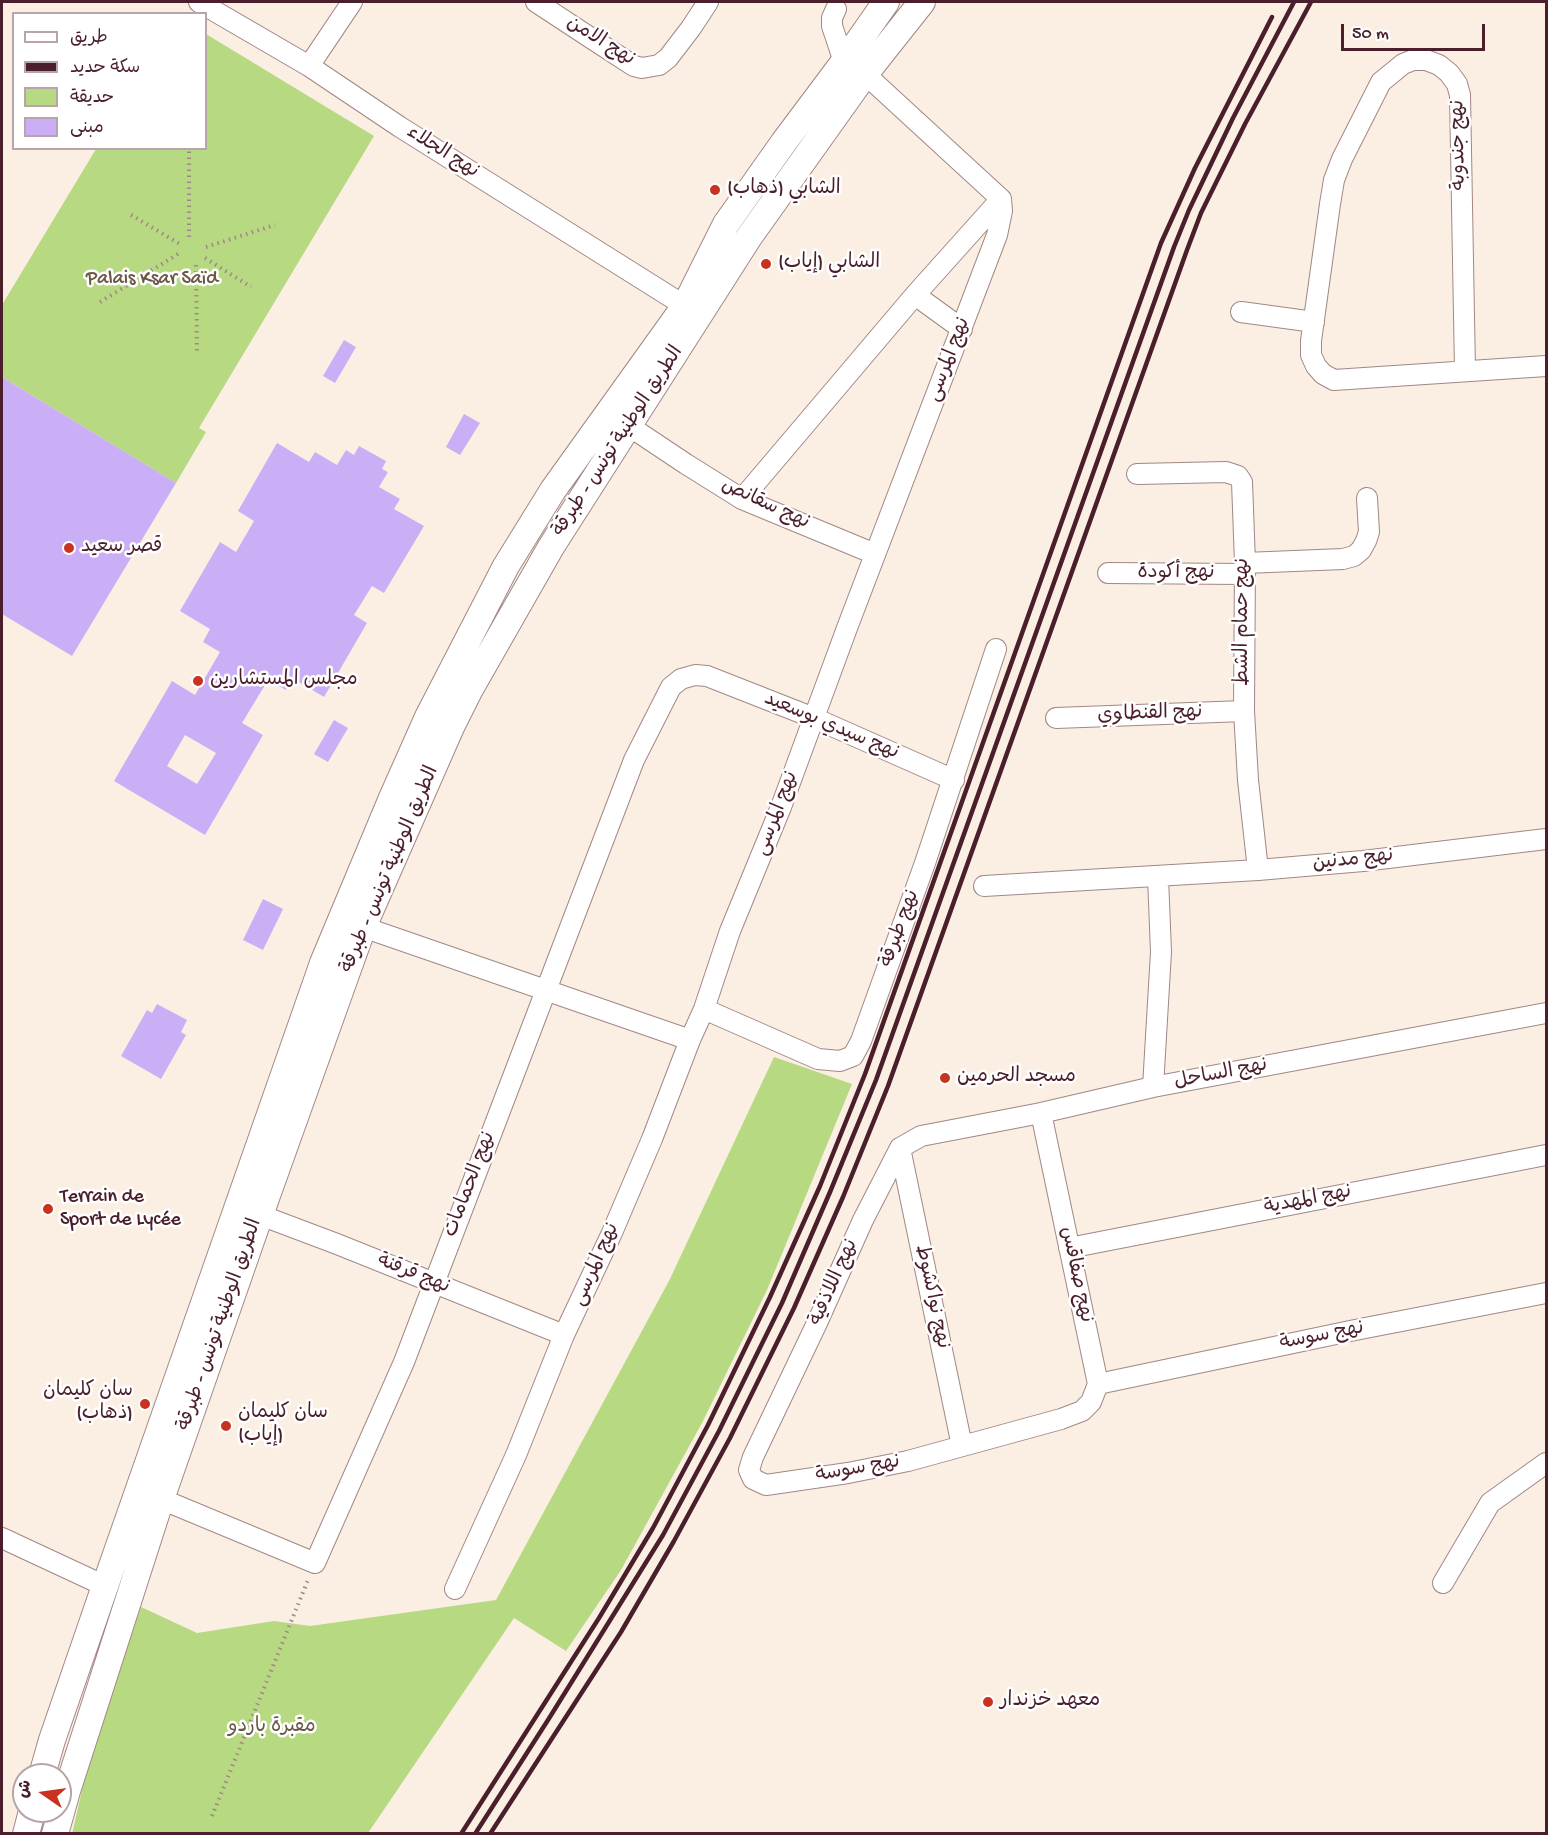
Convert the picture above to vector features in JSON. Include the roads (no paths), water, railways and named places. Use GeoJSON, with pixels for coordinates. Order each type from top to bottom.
{"type":"FeatureCollection","features":[{"type":"Feature","properties":{"kind":"main road","name":"الطريق الوطنية تونس - طبرقة"},"geometry":{"type":"LineString","coordinates":[[55,1833],[161,1499],[363,927],[451,727],[470,688],[551,547],[630,426],[854,68],[886,2]]}},
{"type":"Feature","properties":{"kind":"main road","name":"الطريق الوطنية تونس - طبرقة"},"geometry":{"type":"LineString","coordinates":[[45,1763],[323,963],[428,717],[506,566],[553,490],[685,306],[726,224],[784,142],[854,68],[922,2]]}},
{"type":"Feature","properties":{"kind":"street","name":"نهج الجلاء"},"geometry":{"type":"LineString","coordinates":[[199,2],[309,66],[400,127],[685,306]]}},
{"type":"Feature","properties":{"kind":"street"},"geometry":{"type":"LineString","coordinates":[[309,66],[352,2]]}},
{"type":"Feature","properties":{"kind":"street","name":"نهج الامن"},"geometry":{"type":"LineString","coordinates":[[536,2],[634,66],[642,68],[659,65],[668,58],[708,2]]}},
{"type":"Feature","properties":{"kind":"street"},"geometry":{"type":"LineString","coordinates":[[741,499],[1001,199],[854,68],[832,26],[832,18],[836,9]]}},
{"type":"Feature","properties":{"kind":"street","name":"نهج جندوبة"},"geometry":{"type":"LineString","coordinates":[[1465,371],[1460,95],[1457,84],[1439,65],[1426,60],[1413,60],[1403,64],[1381,82],[1342,159],[1334,180],[1311,355],[1323,374],[1334,380],[1546,366]]}},
{"type":"Feature","properties":{"kind":"street","name":"نهج المرسى"},"geometry":{"type":"LineString","coordinates":[[455,1589],[516,1455],[564,1335],[611,1235],[704,1009],[730,931],[781,807],[997,235],[1002,211],[1001,199]]}},
{"type":"Feature","properties":{"kind":"street"},"geometry":{"type":"LineString","coordinates":[[915,296],[962,329]]}},
{"type":"Feature","properties":{"kind":"street"},"geometry":{"type":"LineString","coordinates":[[1241,312],[1314,322]]}},
{"type":"Feature","properties":{"kind":"street","name":"نهج سقانص"},"geometry":{"type":"LineString","coordinates":[[630,426],[741,499],[875,554]]}},
{"type":"Feature","properties":{"kind":"street","name":"نهج حمام الشط"},"geometry":{"type":"LineString","coordinates":[[1137,474],[1230,472],[1238,476],[1243,487],[1244,711],[1248,780],[1258,870]]}},
{"type":"Feature","properties":{"kind":"street","name":"نهج أكودة"},"geometry":{"type":"LineString","coordinates":[[1108,573],[1245,569],[1354,556],[1366,542],[1369,532],[1367,498]]}},
{"type":"Feature","properties":{"kind":"street","name":"نهج طبرقة"},"geometry":{"type":"LineString","coordinates":[[704,1009],[818,1059],[840,1061],[853,1056],[861,1041],[954,780],[996,649]]}},
{"type":"Feature","properties":{"kind":"street","name":"نهج الحمامات"},"geometry":{"type":"LineString","coordinates":[[161,1499],[315,1563],[404,1362],[639,749],[671,687],[681,679],[695,675],[707,676]]}},
{"type":"Feature","properties":{"kind":"street","name":"نهج سيدي بوسعيد"},"geometry":{"type":"LineString","coordinates":[[707,676],[814,718],[954,780]]}},
{"type":"Feature","properties":{"kind":"street","name":"نهج القنطاوي"},"geometry":{"type":"LineString","coordinates":[[1056,718],[1244,711]]}},
{"type":"Feature","properties":{"kind":"street","name":"نهج مدنين"},"geometry":{"type":"LineString","coordinates":[[984,886],[1258,870],[1363,861],[1546,839]]}},
{"type":"Feature","properties":{"kind":"street"},"geometry":{"type":"LineString","coordinates":[[1153,1088],[1161,952],[1158,877]]}},
{"type":"Feature","properties":{"kind":"street"},"geometry":{"type":"LineString","coordinates":[[363,927],[690,1040]]}},
{"type":"Feature","properties":{"kind":"street","name":"نهج الساحل"},"geometry":{"type":"LineString","coordinates":[[900,1148],[921,1136],[1153,1088],[1545,1019]]}},
{"type":"Feature","properties":{"kind":"street","name":"نهج صفاقس"},"geometry":{"type":"LineString","coordinates":[[1041,1113],[1098,1384]]}},
{"type":"Feature","properties":{"kind":"street","name":"نهج اللاذقية"},"geometry":{"type":"LineString","coordinates":[[772,1419],[863,1220],[900,1148]]}},
{"type":"Feature","properties":{"kind":"street","name":"نهج نواكشوط"},"geometry":{"type":"LineString","coordinates":[[900,1148],[962,1446]]}},
{"type":"Feature","properties":{"kind":"street","name":"نهج المهدية"},"geometry":{"type":"LineString","coordinates":[[1069,1248],[1546,1155]]}},
{"type":"Feature","properties":{"kind":"street","name":"نهج قرقنة"},"geometry":{"type":"LineString","coordinates":[[260,1215],[564,1335]]}},
{"type":"Feature","properties":{"kind":"street","name":"نهج سوسة"},"geometry":{"type":"LineString","coordinates":[[772,1419],[749,1470],[753,1479],[766,1485],[876,1468],[1061,1419],[1082,1410],[1091,1402],[1098,1384],[1546,1293]]}},
{"type":"Feature","properties":{"kind":"street"},"geometry":{"type":"LineString","coordinates":[[1443,1583],[1490,1503],[1546,1463]]}},
{"type":"Feature","properties":{"kind":"street"},"geometry":{"type":"LineString","coordinates":[[2,1538],[105,1586]]}},
{"type":"Feature","properties":{"kind":"railway"},"geometry":{"type":"LineString","coordinates":[[475,1834],[663,1535],[719,1431],[782,1303],[876,1080],[1174,247],[1233,118],[1294,2]]}},
{"type":"Feature","properties":{"kind":"railway"},"geometry":{"type":"LineString","coordinates":[[490,1834],[621,1632],[674,1541],[730,1438],[794,1308],[843,1197],[888,1086],[1201,213],[1245,124],[1311,2]]}},
{"type":"Feature","properties":{"kind":"railway"},"geometry":{"type":"LineString","coordinates":[[461,1834],[599,1618],[653,1528],[708,1425],[770,1297],[820,1186],[865,1074],[1161,243],[1195,168],[1272,17]]}},
{"type":"Feature","properties":{"kind":"place","name":"الشابي (ذهاب)"},"geometry":{"type":"Point","coordinates":[715,190]}},
{"type":"Feature","properties":{"kind":"place","name":"الشابي (إياب)"},"geometry":{"type":"Point","coordinates":[766,264]}},
{"type":"Feature","properties":{"kind":"place","name":"قصر سعيد"},"geometry":{"type":"Point","coordinates":[69,548]}},
{"type":"Feature","properties":{"kind":"place","name":"مجلس المستشارين"},"geometry":{"type":"Point","coordinates":[198,681]}},
{"type":"Feature","properties":{"kind":"place","name":"مسجد الحرمين"},"geometry":{"type":"Point","coordinates":[945,1078]}},
{"type":"Feature","properties":{"kind":"place","name":"Terrain de Sport de Lycée"},"geometry":{"type":"Point","coordinates":[48,1209]}},
{"type":"Feature","properties":{"kind":"place","name":"سان كليمان (ذهاب)"},"geometry":{"type":"Point","coordinates":[145,1404]}},
{"type":"Feature","properties":{"kind":"place","name":"سان كليمان (إياب)"},"geometry":{"type":"Point","coordinates":[226,1426]}},
{"type":"Feature","properties":{"kind":"place","name":"معهد خزندار"},"geometry":{"type":"Point","coordinates":[988,1702]}},
{"type":"Feature","properties":{"kind":"park label","name":"Palais Ksar Saïd"},"geometry":{"type":"Point","coordinates":[152,280]}},
{"type":"Feature","properties":{"kind":"park label","name":"مقبرة باردو"},"geometry":{"type":"Point","coordinates":[272,1728]}}]}
